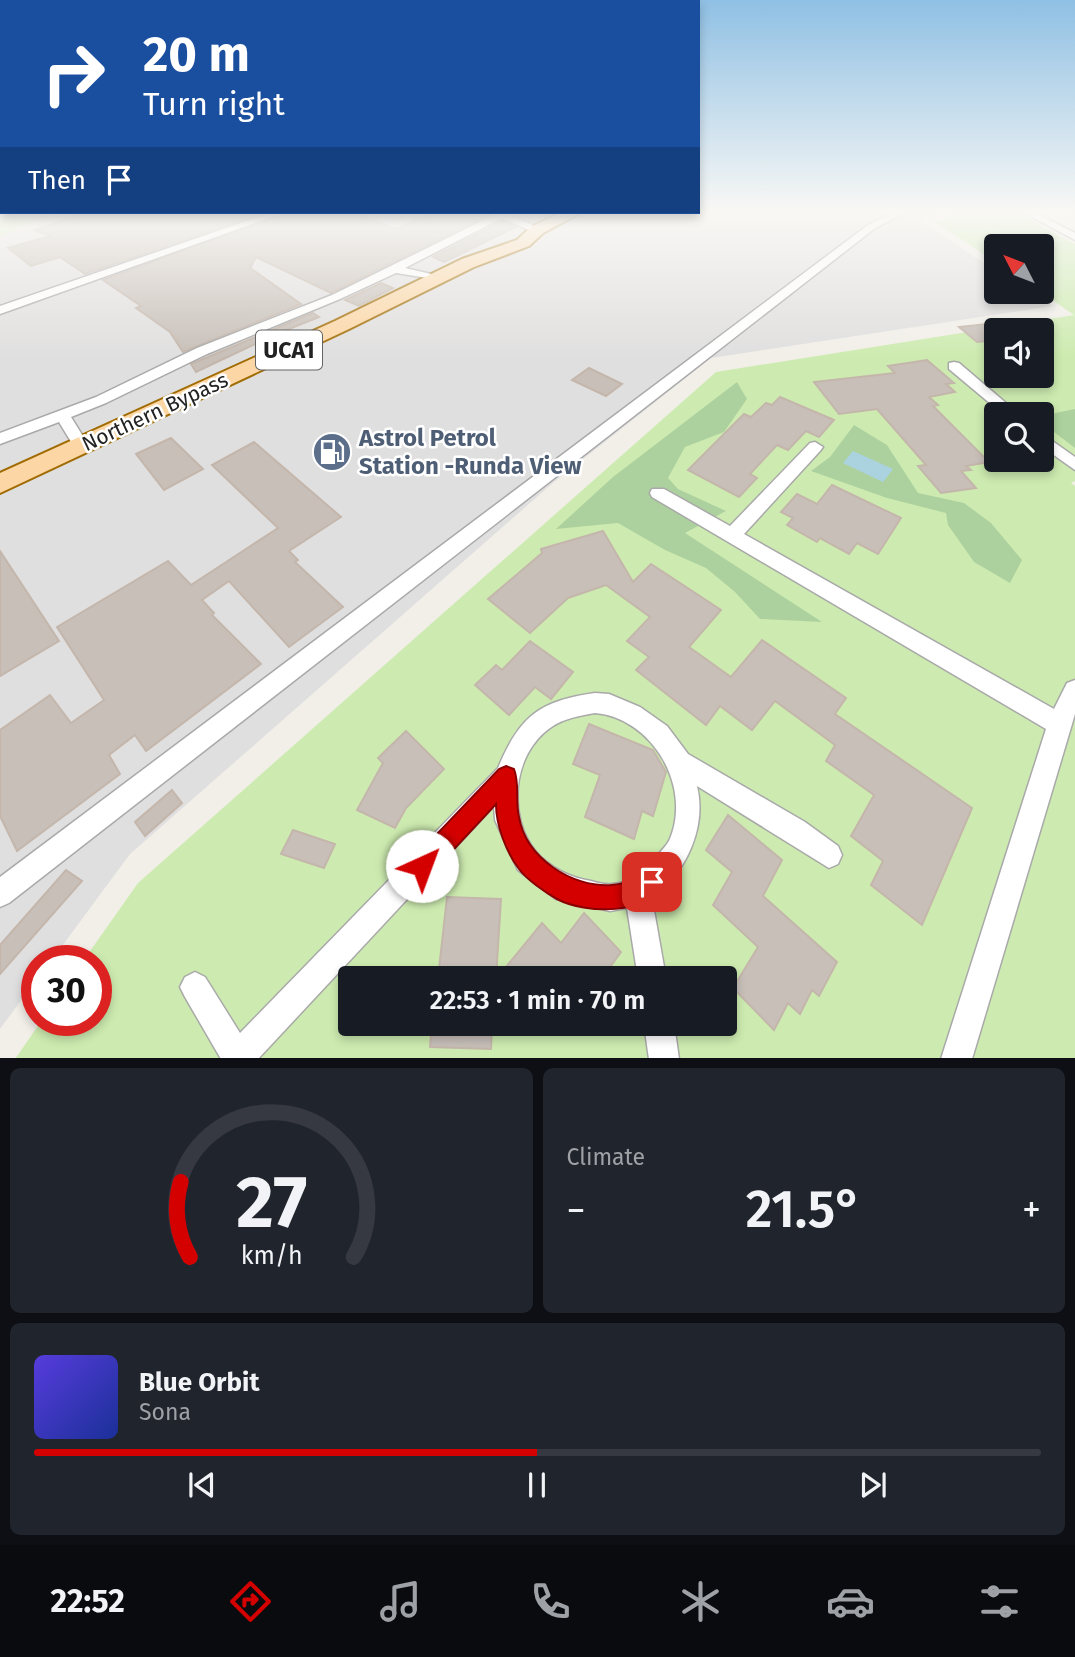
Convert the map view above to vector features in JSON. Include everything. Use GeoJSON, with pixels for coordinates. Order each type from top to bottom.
{"type":"FeatureCollection","features":[{"type":"Feature","properties":{"kind":"main road","name":"Northern Bypass"},"geometry":{"type":"LineString","coordinates":[[0,484],[342,326],[478,259]]}},
{"type":"Feature","properties":{"kind":"street"},"geometry":{"type":"LineString","coordinates":[[0,310],[140,259]]}},
{"type":"Feature","properties":{"kind":"street"},"geometry":{"type":"LineString","coordinates":[[0,439],[63,416],[202,351],[336,297],[413,259]]}},
{"type":"Feature","properties":{"kind":"street"},"geometry":{"type":"LineString","coordinates":[[0,894],[830,259]]}},
{"type":"Feature","properties":{"kind":"street"},"geometry":{"type":"LineString","coordinates":[[395,269],[436,278]]}},
{"type":"Feature","properties":{"kind":"street"},"geometry":{"type":"LineString","coordinates":[[954,366],[997,402]]}},
{"type":"Feature","properties":{"kind":"street"},"geometry":{"type":"LineString","coordinates":[[63,416],[80,446]]}},
{"type":"Feature","properties":{"kind":"street"},"geometry":{"type":"LineString","coordinates":[[732,536],[815,447]]}},
{"type":"Feature","properties":{"kind":"street"},"geometry":{"type":"LineString","coordinates":[[1054,448],[1075,465]]}},
{"type":"Feature","properties":{"kind":"street"},"geometry":{"type":"LineString","coordinates":[[657,494],[1059,724]]}},
{"type":"Feature","properties":{"kind":"street"},"geometry":{"type":"LineString","coordinates":[[956,1058],[1059,724],[1075,690]]}},
{"type":"Feature","properties":{"kind":"street"},"geometry":{"type":"LineString","coordinates":[[195,987],[238,1058],[506,776],[519,745],[541,721],[569,707],[609,704],[632,714],[659,734],[680,762],[690,804],[680,847],[652,882],[638,892],[610,898],[565,890],[527,862],[507,820],[506,776]]}},
{"type":"Feature","properties":{"kind":"street"},"geometry":{"type":"LineString","coordinates":[[680,762],[796,831],[829,855]]}},
{"type":"Feature","properties":{"kind":"street"},"geometry":{"type":"LineString","coordinates":[[638,892],[650,966]]}},
{"type":"Feature","properties":{"kind":"street"},"geometry":{"type":"LineString","coordinates":[[661,1036],[664,1058]]}},
{"type":"Feature","properties":{"kind":"shaded area"},"geometry":{"type":"Polygon","coordinates":[[[0,259],[978,259],[984,263],[984,304],[1052,306],[711,358],[554,482],[130,854],[63,945],[21,945],[21,1001],[0,1029],[0,259]]]}},
{"type":"Feature","properties":{"kind":"green space"},"geometry":{"type":"Polygon","coordinates":[[[1054,259],[1075,259],[1075,481],[1071,483],[1075,486],[1075,1058],[16,1058],[31,1036],[112,1036],[112,945],[94,945],[138,883],[716,372],[984,329],[984,388],[1054,388],[1054,318],[1074,315],[1054,301],[1054,259]]]}},
{"type":"Feature","properties":{"kind":"green space"},"geometry":{"type":"Polygon","coordinates":[[[737,382],[747,399],[724,432],[685,447],[668,478],[678,489],[726,511],[685,533],[822,622],[760,619],[735,592],[706,568],[665,550],[618,523],[556,529],[613,477],[737,382]]]}},
{"type":"Feature","properties":{"kind":"green space"},"geometry":{"type":"Polygon","coordinates":[[[1075,409],[1075,448],[1054,432],[1054,413],[1075,409]]]}},
{"type":"Feature","properties":{"kind":"green space"},"geometry":{"type":"Polygon","coordinates":[[[854,425],[887,445],[918,493],[964,503],[991,523],[1022,560],[1010,583],[974,562],[948,525],[946,513],[887,498],[811,471],[830,457],[854,425]]]}},
{"type":"Feature","properties":{"kind":"water"},"geometry":{"type":"Polygon","coordinates":[[[853,451],[893,469],[883,482],[843,463],[853,451]]]}},
{"type":"Feature","properties":{"kind":"building"},"geometry":{"type":"Polygon","coordinates":[[[23,259],[52,259],[31,266],[23,259]]]}},
{"type":"Feature","properties":{"kind":"building"},"geometry":{"type":"Polygon","coordinates":[[[63,259],[128,259],[85,274],[63,259]]]}},
{"type":"Feature","properties":{"kind":"building"},"geometry":{"type":"Polygon","coordinates":[[[159,259],[255,259],[250,268],[301,304],[183,352],[170,332],[136,308],[141,306],[103,280],[159,259]]]}},
{"type":"Feature","properties":{"kind":"building"},"geometry":{"type":"Polygon","coordinates":[[[261,259],[399,259],[331,293],[261,259]]]}},
{"type":"Feature","properties":{"kind":"building"},"geometry":{"type":"Polygon","coordinates":[[[381,283],[393,288],[359,306],[345,300],[381,283]]]}},
{"type":"Feature","properties":{"kind":"building"},"geometry":{"type":"Polygon","coordinates":[[[313,313],[319,317],[196,372],[191,364],[313,313]]]}},
{"type":"Feature","properties":{"kind":"building"},"geometry":{"type":"Polygon","coordinates":[[[984,324],[984,341],[977,342],[959,327],[984,324]]]}},
{"type":"Feature","properties":{"kind":"building"},"geometry":{"type":"Polygon","coordinates":[[[927,360],[954,383],[946,384],[955,392],[929,397],[938,405],[933,406],[984,457],[984,463],[966,466],[971,470],[961,471],[976,488],[941,493],[918,466],[926,465],[877,409],[839,414],[814,382],[895,373],[888,366],[927,360]]]}},
{"type":"Feature","properties":{"kind":"building"},"geometry":{"type":"Polygon","coordinates":[[[589,368],[622,384],[606,396],[572,380],[589,368]]]}},
{"type":"Feature","properties":{"kind":"building"},"geometry":{"type":"Polygon","coordinates":[[[780,397],[834,420],[819,437],[806,431],[788,450],[777,445],[750,474],[757,478],[739,497],[688,470],[744,414],[751,417],[766,403],[772,405],[780,397]]]}},
{"type":"Feature","properties":{"kind":"building"},"geometry":{"type":"Polygon","coordinates":[[[171,438],[203,469],[164,490],[136,454],[171,438]]]}},
{"type":"Feature","properties":{"kind":"building"},"geometry":{"type":"Polygon","coordinates":[[[254,442],[341,517],[289,551],[298,560],[295,562],[343,607],[289,647],[229,581],[202,600],[214,613],[212,615],[261,664],[146,751],[135,735],[109,755],[120,774],[17,851],[0,816],[0,730],[50,695],[71,723],[104,700],[57,627],[168,561],[191,585],[278,528],[212,465],[254,442]]]}},
{"type":"Feature","properties":{"kind":"building"},"geometry":{"type":"Polygon","coordinates":[[[832,485],[901,518],[878,554],[857,543],[849,554],[820,538],[817,542],[787,525],[793,518],[781,512],[797,494],[817,504],[832,485]]]}},
{"type":"Feature","properties":{"kind":"building"},"geometry":{"type":"Polygon","coordinates":[[[603,531],[633,582],[651,564],[721,610],[689,647],[731,677],[762,640],[846,698],[835,714],[972,808],[922,925],[871,885],[883,861],[851,836],[874,795],[826,761],[835,745],[775,701],[752,730],[720,706],[706,725],[636,670],[649,657],[627,641],[650,617],[606,585],[568,598],[530,633],[488,599],[542,553],[541,549],[603,531]]]}},
{"type":"Feature","properties":{"kind":"building"},"geometry":{"type":"Polygon","coordinates":[[[0,551],[59,641],[0,676],[0,551]]]}},
{"type":"Feature","properties":{"kind":"building"},"geometry":{"type":"Polygon","coordinates":[[[530,641],[573,672],[551,699],[535,687],[509,715],[475,685],[496,665],[502,670],[530,641]]]}},
{"type":"Feature","properties":{"kind":"building"},"geometry":{"type":"Polygon","coordinates":[[[589,724],[653,750],[666,772],[653,816],[642,811],[634,839],[585,817],[600,775],[573,764],[589,724]]]}},
{"type":"Feature","properties":{"kind":"building"},"geometry":{"type":"Polygon","coordinates":[[[406,731],[444,769],[406,808],[395,828],[357,810],[383,763],[378,758],[406,731]]]}},
{"type":"Feature","properties":{"kind":"building"},"geometry":{"type":"Polygon","coordinates":[[[172,790],[182,803],[145,836],[135,822],[172,790]]]}},
{"type":"Feature","properties":{"kind":"building"},"geometry":{"type":"Polygon","coordinates":[[[728,815],[782,860],[763,896],[837,962],[819,996],[812,990],[800,1014],[788,1003],[774,1030],[737,992],[737,981],[758,947],[713,905],[732,872],[706,850],[728,815]]]}},
{"type":"Feature","properties":{"kind":"building"},"geometry":{"type":"Polygon","coordinates":[[[293,830],[335,844],[324,868],[281,854],[293,830]]]}},
{"type":"Feature","properties":{"kind":"building"},"geometry":{"type":"Polygon","coordinates":[[[66,870],[82,881],[26,945],[21,945],[21,950],[0,974],[0,945],[66,870]]]}},
{"type":"Feature","properties":{"kind":"building"},"geometry":{"type":"Polygon","coordinates":[[[447,897],[501,899],[497,966],[439,966],[447,897]]]}},
{"type":"Feature","properties":{"kind":"building"},"geometry":{"type":"Polygon","coordinates":[[[584,913],[621,952],[611,966],[507,966],[542,923],[561,943],[584,913]]]}},
{"type":"Feature","properties":{"kind":"building"},"geometry":{"type":"Polygon","coordinates":[[[431,1036],[492,1036],[491,1049],[430,1047],[431,1036]]]}},
{"type":"Feature","properties":{"kind":"place","name":"Astrol Petrol Station -Runda View"},"geometry":{"type":"Point","coordinates":[332,452]}},
{"type":"Feature","properties":{"kind":"route"},"geometry":{"type":"LineString","coordinates":[[422,866],[506,776],[507,820],[527,862],[565,890],[610,898],[638,892],[652,882]]}}]}
